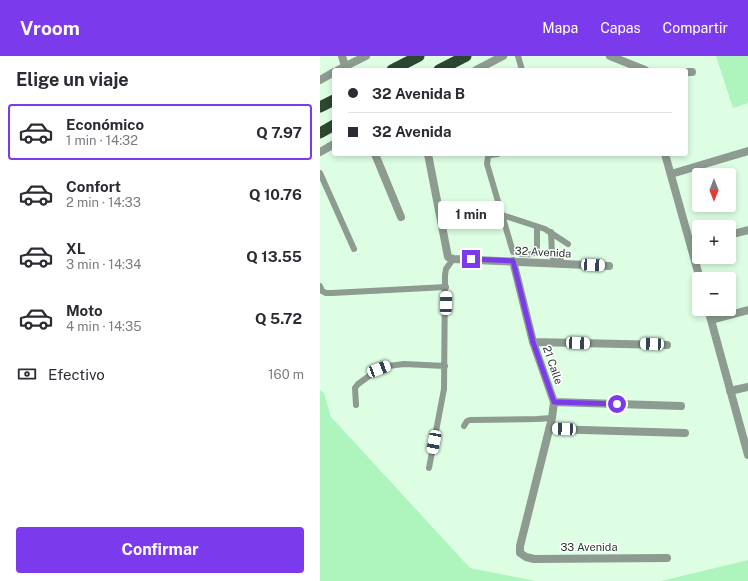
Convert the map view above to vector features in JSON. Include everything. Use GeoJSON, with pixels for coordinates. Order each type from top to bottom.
{"type":"FeatureCollection","features":[{"type":"Feature","properties":{"kind":"highway"},"geometry":{"type":"LineString","coordinates":[[396,68],[419,56]]}},
{"type":"Feature","properties":{"kind":"highway"},"geometry":{"type":"LineString","coordinates":[[443,68],[466,56]]}},
{"type":"Feature","properties":{"kind":"highway"},"geometry":{"type":"LineString","coordinates":[[320,107],[332,101]]}},
{"type":"Feature","properties":{"kind":"highway"},"geometry":{"type":"LineString","coordinates":[[320,133],[332,126]]}},
{"type":"Feature","properties":{"kind":"street"},"geometry":{"type":"LineString","coordinates":[[342,56],[342,68],[366,56]]}},
{"type":"Feature","properties":{"kind":"street"},"geometry":{"type":"LineString","coordinates":[[480,68],[503,56]]}},
{"type":"Feature","properties":{"kind":"street"},"geometry":{"type":"LineString","coordinates":[[610,56],[640,68]]}},
{"type":"Feature","properties":{"kind":"street"},"geometry":{"type":"LineString","coordinates":[[320,80],[332,73]]}},
{"type":"Feature","properties":{"kind":"street"},"geometry":{"type":"LineString","coordinates":[[320,152],[332,145]]}},
{"type":"Feature","properties":{"kind":"street"},"geometry":{"type":"LineString","coordinates":[[671,174],[748,151]]}},
{"type":"Feature","properties":{"kind":"street"},"geometry":{"type":"LineString","coordinates":[[376,156],[401,217]]}},
{"type":"Feature","properties":{"kind":"street"},"geometry":{"type":"LineString","coordinates":[[428,156],[447,253],[448,257],[453,258]]}},
{"type":"Feature","properties":{"kind":"street"},"geometry":{"type":"LineString","coordinates":[[666,156],[698,272]]}},
{"type":"Feature","properties":{"kind":"street"},"geometry":{"type":"LineString","coordinates":[[736,233],[748,230]]}},
{"type":"Feature","properties":{"kind":"street","name":"32 Avenida"},"geometry":{"type":"LineString","coordinates":[[453,258],[609,266]]}},
{"type":"Feature","properties":{"kind":"street","name":"21 Calle"},"geometry":{"type":"LineString","coordinates":[[513,261],[533,342],[554,402],[552,418],[520,546]]}},
{"type":"Feature","properties":{"kind":"street"},"geometry":{"type":"LineString","coordinates":[[711,320],[748,310]]}},
{"type":"Feature","properties":{"kind":"street"},"geometry":{"type":"LineString","coordinates":[[710,316],[748,455]]}},
{"type":"Feature","properties":{"kind":"street"},"geometry":{"type":"LineString","coordinates":[[533,342],[667,345]]}},
{"type":"Feature","properties":{"kind":"street"},"geometry":{"type":"LineString","coordinates":[[730,391],[748,387]]}},
{"type":"Feature","properties":{"kind":"street"},"geometry":{"type":"LineString","coordinates":[[554,402],[681,406]]}},
{"type":"Feature","properties":{"kind":"street"},"geometry":{"type":"LineString","coordinates":[[549,429],[685,433]]}},
{"type":"Feature","properties":{"kind":"street","name":"33 Avenida"},"geometry":{"type":"LineString","coordinates":[[520,546],[520,553],[526,557],[534,559],[667,558]]}},
{"type":"Feature","properties":{"kind":"lane"},"geometry":{"type":"LineString","coordinates":[[518,56],[521,68]]}},
{"type":"Feature","properties":{"kind":"lane"},"geometry":{"type":"LineString","coordinates":[[489,156],[487,164],[513,252]]}},
{"type":"Feature","properties":{"kind":"lane"},"geometry":{"type":"LineString","coordinates":[[320,173],[354,249]]}},
{"type":"Feature","properties":{"kind":"lane"},"geometry":{"type":"LineString","coordinates":[[502,215],[551,232],[568,244]]}},
{"type":"Feature","properties":{"kind":"lane"},"geometry":{"type":"LineString","coordinates":[[521,254],[534,254],[536,252],[537,227]]}},
{"type":"Feature","properties":{"kind":"lane"},"geometry":{"type":"LineString","coordinates":[[551,232],[553,258],[561,259]]}},
{"type":"Feature","properties":{"kind":"lane"},"geometry":{"type":"LineString","coordinates":[[429,468],[444,389],[446,269],[453,258]]}},
{"type":"Feature","properties":{"kind":"lane"},"geometry":{"type":"LineString","coordinates":[[320,286],[322,291],[326,293],[446,287]]}},
{"type":"Feature","properties":{"kind":"lane"},"geometry":{"type":"LineString","coordinates":[[356,405],[355,388],[358,384],[379,369],[404,364],[445,366]]}},
{"type":"Feature","properties":{"kind":"lane"},"geometry":{"type":"LineString","coordinates":[[464,426],[467,421],[470,420],[552,418]]}},
{"type":"Feature","properties":{"kind":"green space"},"geometry":{"type":"Polygon","coordinates":[[[716,56],[748,56],[748,103],[733,108],[716,56]]]}},
{"type":"Feature","properties":{"kind":"green space"},"geometry":{"type":"Polygon","coordinates":[[[320,390],[324,393],[331,417],[470,568],[536,581],[320,581],[320,390]]]}},
{"type":"Feature","properties":{"kind":"green space"},"geometry":{"type":"Polygon","coordinates":[[[748,560],[748,581],[661,581],[740,562],[748,560]]]}},
{"type":"Feature","properties":{"kind":"route"},"geometry":{"type":"LineString","coordinates":[[471,259],[513,261],[533,342],[554,402],[617,404]]}}]}
